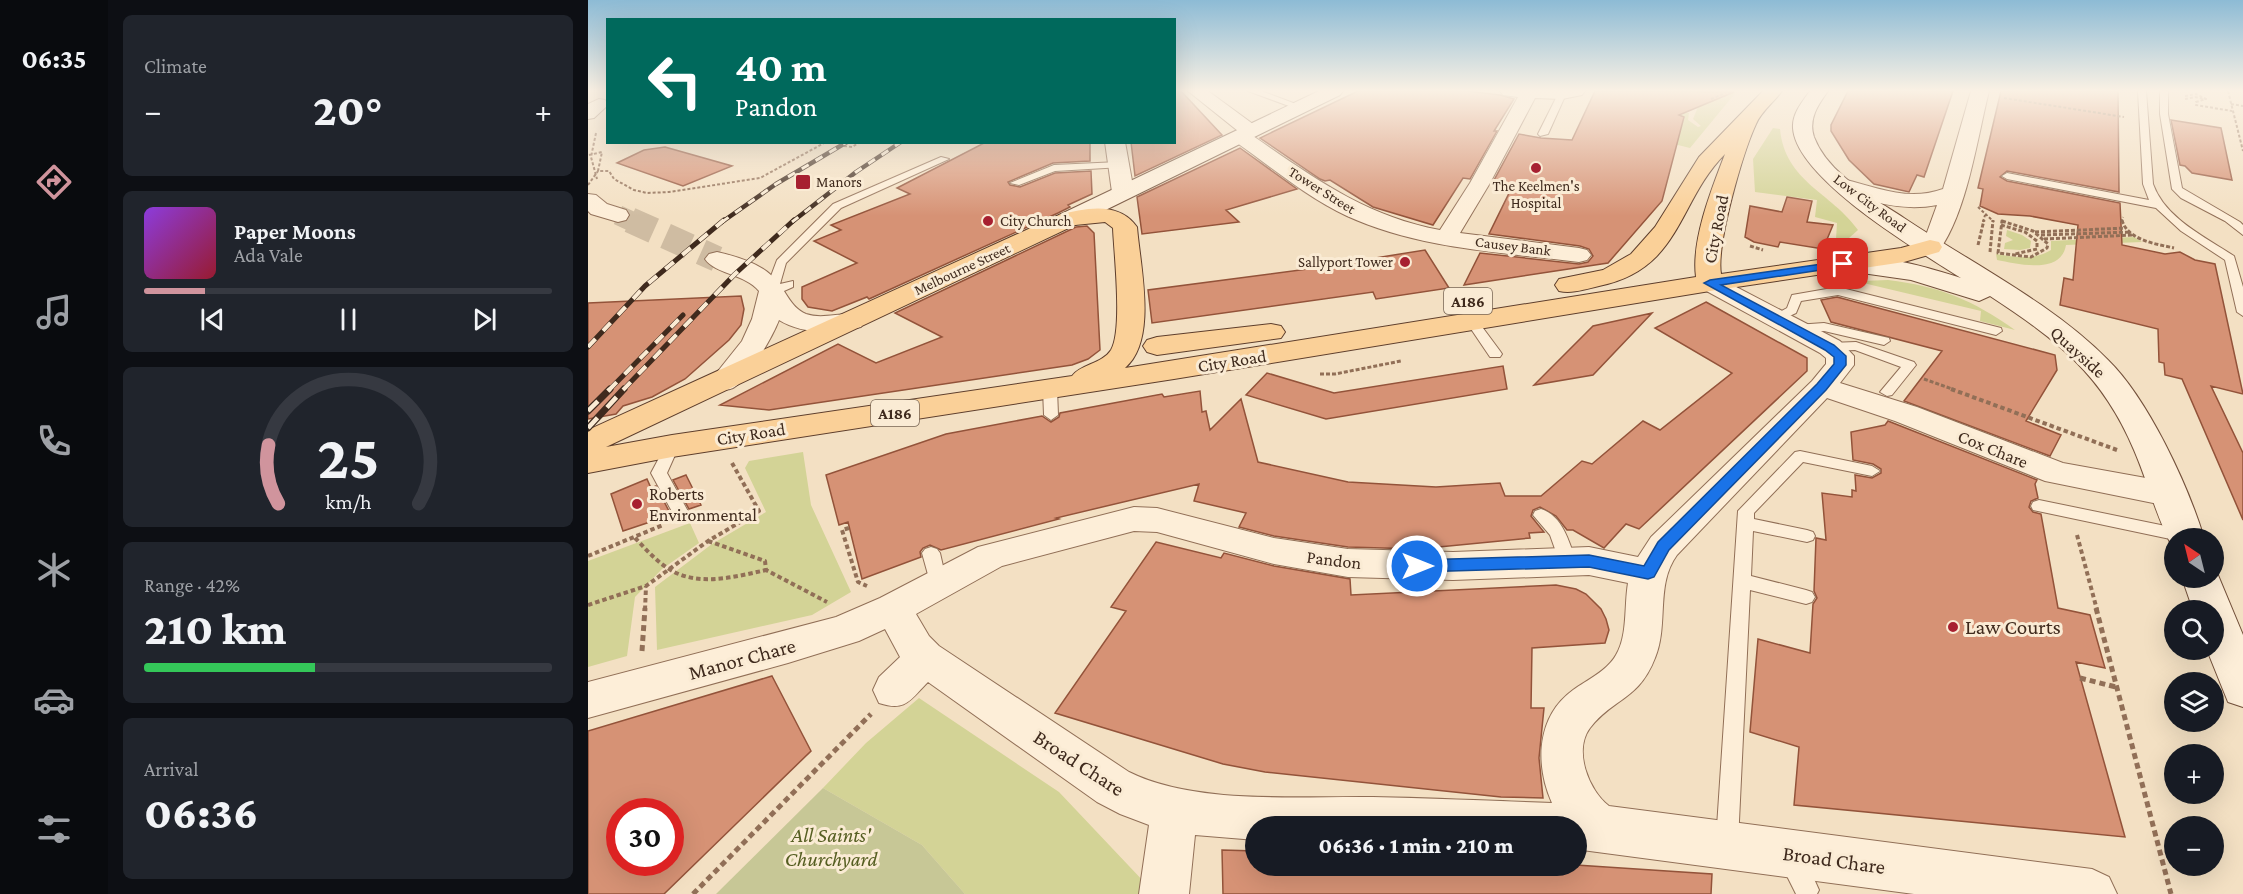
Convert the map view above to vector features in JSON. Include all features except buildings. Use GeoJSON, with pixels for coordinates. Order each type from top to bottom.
{"type":"FeatureCollection","features":[{"type":"Feature","properties":{"kind":"main road","name":"City Road"},"geometry":{"type":"LineString","coordinates":[[1157,346],[1183,345],[1325,324],[1611,276],[1632,265],[1658,241],[1706,161],[1714,150],[1734,133]]}},
{"type":"Feature","properties":{"kind":"main road","name":"City Road"},"geometry":{"type":"LineString","coordinates":[[588,462],[727,438],[1056,397],[1237,360],[1710,283],[1707,267],[1712,240],[1726,179],[1743,133]]}},
{"type":"Feature","properties":{"kind":"main road","name":"Low City Road"},"geometry":{"type":"LineString","coordinates":[[1804,133],[1822,166],[1842,184],[1930,247]]}},
{"type":"Feature","properties":{"kind":"main road","name":"Melbourne Street"},"geometry":{"type":"LineString","coordinates":[[588,443],[1067,220],[1245,134]]}},
{"type":"Feature","properties":{"kind":"main road"},"geometry":{"type":"LineString","coordinates":[[1123,192],[1130,334]]}},
{"type":"Feature","properties":{"kind":"main road"},"geometry":{"type":"LineString","coordinates":[[1067,220],[1082,216],[1108,216],[1122,221],[1125,227]]}},
{"type":"Feature","properties":{"kind":"main road"},"geometry":{"type":"LineString","coordinates":[[1712,240],[1729,252],[1749,261],[1774,267],[1803,270]]}},
{"type":"Feature","properties":{"kind":"main road","name":"A186"},"geometry":{"type":"LineString","coordinates":[[1710,283],[1904,255],[1930,247]]}},
{"type":"Feature","properties":{"kind":"main road","name":"Quayside"},"geometry":{"type":"LineString","coordinates":[[1930,247],[2029,310],[2086,355],[2113,384],[2132,414],[2156,464],[2181,528]]}},
{"type":"Feature","properties":{"kind":"main road"},"geometry":{"type":"LineString","coordinates":[[1843,264],[1871,266],[1929,276],[2029,310]]}},
{"type":"Feature","properties":{"kind":"main road","name":"A186"},"geometry":{"type":"LineString","coordinates":[[1056,397],[1109,366],[1124,352],[1130,334],[1157,346],[1187,354],[1237,360]]}},
{"type":"Feature","properties":{"kind":"main road"},"geometry":{"type":"LineString","coordinates":[[724,381],[702,405],[697,420],[702,432],[727,438]]}},
{"type":"Feature","properties":{"kind":"main road"},"geometry":{"type":"LineString","coordinates":[[2224,639],[2243,689]]}},
{"type":"Feature","properties":{"kind":"street"},"geometry":{"type":"LineString","coordinates":[[1446,238],[1478,186],[1501,133]]}},
{"type":"Feature","properties":{"kind":"street"},"geometry":{"type":"LineString","coordinates":[[1930,247],[1936,239],[1961,167],[1970,133]]}},
{"type":"Feature","properties":{"kind":"street","name":"Tower Street"},"geometry":{"type":"LineString","coordinates":[[1245,134],[1341,204],[1393,225],[1446,238]]}},
{"type":"Feature","properties":{"kind":"street"},"geometry":{"type":"LineString","coordinates":[[1115,144],[1123,192]]}},
{"type":"Feature","properties":{"kind":"street"},"geometry":{"type":"LineString","coordinates":[[1842,184],[1897,201],[1926,202],[1951,194]]}},
{"type":"Feature","properties":{"kind":"street","name":"Causey Bank"},"geometry":{"type":"LineString","coordinates":[[1446,238],[1579,255]]}},
{"type":"Feature","properties":{"kind":"street"},"geometry":{"type":"LineString","coordinates":[[717,259],[760,278],[766,284],[780,288]]}},
{"type":"Feature","properties":{"kind":"street"},"geometry":{"type":"LineString","coordinates":[[1589,828],[1565,782],[1562,763],[1564,741],[1569,722],[1579,709],[1626,674],[1634,662],[1639,648],[1648,573],[1664,546],[1822,387],[1840,365],[1840,356],[1830,347],[1710,283]]}},
{"type":"Feature","properties":{"kind":"street"},"geometry":{"type":"LineString","coordinates":[[780,288],[784,311],[801,320],[823,323],[852,321]]}},
{"type":"Feature","properties":{"kind":"street"},"geometry":{"type":"LineString","coordinates":[[724,381],[761,334],[780,288]]}},
{"type":"Feature","properties":{"kind":"street","name":"Cox Chare"},"geometry":{"type":"LineString","coordinates":[[1822,387],[1906,414],[2049,471],[2168,494]]}},
{"type":"Feature","properties":{"kind":"street","name":"Pandon"},"geometry":{"type":"LineString","coordinates":[[884,599],[934,569],[1134,519],[1157,520],[1274,551],[1348,563],[1453,566],[1567,561],[1600,563],[1648,573]]}},
{"type":"Feature","properties":{"kind":"street","name":"Manor Chare"},"geometry":{"type":"LineString","coordinates":[[588,700],[788,647],[838,617],[884,599]]}},
{"type":"Feature","properties":{"kind":"street","name":"Broad Chare"},"geometry":{"type":"LineString","coordinates":[[884,599],[920,653]]}},
{"type":"Feature","properties":{"kind":"street","name":"Broad Chare"},"geometry":{"type":"LineString","coordinates":[[838,617],[920,653],[988,703],[1113,788],[1136,799],[1174,811],[1245,818]]}},
{"type":"Feature","properties":{"kind":"street"},"geometry":{"type":"LineString","coordinates":[[894,690],[920,653]]}},
{"type":"Feature","properties":{"kind":"street"},"geometry":{"type":"LineString","coordinates":[[1164,894],[1174,811]]}},
{"type":"Feature","properties":{"kind":"street","name":"Broad Chare"},"geometry":{"type":"LineString","coordinates":[[1589,828],[1726,845],[1797,872],[2092,894]]}},
{"type":"Feature","properties":{"kind":"lane"},"geometry":{"type":"LineString","coordinates":[[2145,133],[2148,184],[2158,205],[2185,229],[2230,258],[2243,312]]}},
{"type":"Feature","properties":{"kind":"lane"},"geometry":{"type":"LineString","coordinates":[[2167,133],[2177,189],[2186,197],[2229,219],[2243,232]]}},
{"type":"Feature","properties":{"kind":"lane"},"geometry":{"type":"LineString","coordinates":[[780,288],[781,262],[837,206],[944,159]]}},
{"type":"Feature","properties":{"kind":"lane"},"geometry":{"type":"LineString","coordinates":[[1015,183],[1054,168],[1119,165]]}},
{"type":"Feature","properties":{"kind":"lane"},"geometry":{"type":"LineString","coordinates":[[2007,176],[2158,205]]}},
{"type":"Feature","properties":{"kind":"lane"},"geometry":{"type":"LineString","coordinates":[[1884,341],[1824,327],[1785,323],[1796,298],[1838,291],[1996,331]]}},
{"type":"Feature","properties":{"kind":"lane"},"geometry":{"type":"LineString","coordinates":[[1473,323],[1495,354]]}},
{"type":"Feature","properties":{"kind":"lane"},"geometry":{"type":"LineString","coordinates":[[1830,347],[1856,346],[1909,364],[1887,392]]}},
{"type":"Feature","properties":{"kind":"lane"},"geometry":{"type":"LineString","coordinates":[[672,446],[659,473],[682,515]]}},
{"type":"Feature","properties":{"kind":"lane"},"geometry":{"type":"LineString","coordinates":[[1726,845],[1746,511],[1800,456],[1872,471]]}},
{"type":"Feature","properties":{"kind":"lane"},"geometry":{"type":"LineString","coordinates":[[2039,506],[2164,533]]}},
{"type":"Feature","properties":{"kind":"lane"},"geometry":{"type":"LineString","coordinates":[[1541,515],[1558,533],[1567,561]]}},
{"type":"Feature","properties":{"kind":"lane"},"geometry":{"type":"LineString","coordinates":[[1745,523],[1807,536]]}},
{"type":"Feature","properties":{"kind":"lane"},"geometry":{"type":"LineString","coordinates":[[1742,581],[1806,597]]}},
{"type":"Feature","properties":{"kind":"path"},"geometry":{"type":"LineString","coordinates":[[595,133],[589,155],[590,170],[599,205]]}},
{"type":"Feature","properties":{"kind":"path"},"geometry":{"type":"LineString","coordinates":[[2238,133],[2243,151]]}},
{"type":"Feature","properties":{"kind":"path"},"geometry":{"type":"LineString","coordinates":[[597,171],[609,171],[614,179],[634,190],[647,193],[669,192],[760,178],[822,144]]}},
{"type":"Feature","properties":{"kind":"path"},"geometry":{"type":"LineString","coordinates":[[844,146],[852,147],[857,144]]}},
{"type":"Feature","properties":{"kind":"path"},"geometry":{"type":"LineString","coordinates":[[588,185],[597,171],[602,152],[589,155]]}},
{"type":"Feature","properties":{"kind":"path"},"geometry":{"type":"LineString","coordinates":[[1978,250],[1986,218],[1984,213]]}},
{"type":"Feature","properties":{"kind":"path"},"geometry":{"type":"LineString","coordinates":[[1990,253],[1994,221]]}},
{"type":"Feature","properties":{"kind":"path"},"geometry":{"type":"LineString","coordinates":[[2002,221],[2034,232],[2044,239],[2047,248],[2042,253],[2012,256],[1998,253],[2002,221]]}},
{"type":"Feature","properties":{"kind":"path"},"geometry":{"type":"LineString","coordinates":[[1999,251],[2023,254],[2037,249],[2038,246],[2037,241],[2025,232],[2001,225]]}},
{"type":"Feature","properties":{"kind":"path"},"geometry":{"type":"LineString","coordinates":[[2034,232],[2126,228]]}},
{"type":"Feature","properties":{"kind":"path"},"geometry":{"type":"LineString","coordinates":[[2040,235],[2131,232]]}},
{"type":"Feature","properties":{"kind":"path"},"geometry":{"type":"LineString","coordinates":[[2044,239],[2135,235],[2147,243]]}},
{"type":"Feature","properties":{"kind":"path"},"geometry":{"type":"LineString","coordinates":[[1992,236],[2000,237]]}},
{"type":"Feature","properties":{"kind":"path"},"geometry":{"type":"LineString","coordinates":[[1903,371],[2156,464]]}},
{"type":"Feature","properties":{"kind":"path"},"geometry":{"type":"LineString","coordinates":[[588,604],[646,586],[708,541],[759,511],[732,462],[727,438]]}},
{"type":"Feature","properties":{"kind":"path"},"geometry":{"type":"LineString","coordinates":[[2071,513],[2171,894]]}},
{"type":"Feature","properties":{"kind":"path"},"geometry":{"type":"LineString","coordinates":[[588,556],[635,538],[682,515]]}},
{"type":"Feature","properties":{"kind":"path"},"geometry":{"type":"LineString","coordinates":[[849,528],[842,530],[858,582],[884,599]]}},
{"type":"Feature","properties":{"kind":"path"},"geometry":{"type":"LineString","coordinates":[[635,538],[669,569],[695,580],[722,580],[766,570],[838,617]]}},
{"type":"Feature","properties":{"kind":"path"},"geometry":{"type":"LineString","coordinates":[[708,541],[765,561],[766,570]]}},
{"type":"Feature","properties":{"kind":"path"},"geometry":{"type":"LineString","coordinates":[[641,686],[646,586]]}},
{"type":"Feature","properties":{"kind":"path"},"geometry":{"type":"LineString","coordinates":[[2080,678],[2116,687]]}},
{"type":"Feature","properties":{"kind":"path"},"geometry":{"type":"LineString","coordinates":[[693,894],[822,766],[894,690]]}},
{"type":"Feature","properties":{"kind":"green space"},"geometry":{"type":"Polygon","coordinates":[[[1677,133],[1703,133],[1690,148],[1674,144],[1677,133]]]}},
{"type":"Feature","properties":{"kind":"green space"},"geometry":{"type":"Polygon","coordinates":[[[1770,133],[1781,133],[1790,162],[1858,230],[1849,238],[1836,239],[1837,223],[1815,217],[1817,200],[1755,192],[1753,159],[1770,133]]]}},
{"type":"Feature","properties":{"kind":"green space"},"geometry":{"type":"Polygon","coordinates":[[[2007,230],[2031,241],[2030,248],[2004,249],[2005,243],[2013,240],[2006,236],[2007,230]]]}},
{"type":"Feature","properties":{"kind":"green space"},"geometry":{"type":"Polygon","coordinates":[[[2134,237],[2142,242],[2066,245],[2056,261],[2048,264],[2016,264],[1997,260],[1996,254],[2031,257],[2051,250],[2051,241],[2134,237]]]}},
{"type":"Feature","properties":{"kind":"green space"},"geometry":{"type":"Polygon","coordinates":[[[1888,280],[1923,286],[1955,296],[1985,310],[2015,330],[1980,321],[1981,311],[1859,282],[1856,289],[1839,285],[1862,281],[1888,280]]]}},
{"type":"Feature","properties":{"kind":"green space"},"geometry":{"type":"Polygon","coordinates":[[[803,452],[811,505],[851,592],[812,615],[657,650],[655,587],[712,544],[766,512],[745,468],[749,461],[803,452]]]}},
{"type":"Feature","properties":{"kind":"green space"},"geometry":{"type":"Polygon","coordinates":[[[690,523],[699,543],[662,569],[635,597],[627,656],[588,667],[588,561],[690,523]]]}},
{"type":"Feature","properties":{"kind":"green space"},"geometry":{"type":"Polygon","coordinates":[[[919,698],[1059,792],[1146,884],[1148,894],[965,894],[922,845],[823,788],[866,743],[919,698]]]}},
{"type":"Feature","properties":{"kind":"green space","name":"All Saints' Churchyard"},"geometry":{"type":"Polygon","coordinates":[[[823,788],[922,845],[965,894],[716,894],[823,788]]]}},
{"type":"Feature","properties":{"kind":"tunnel"},"geometry":{"type":"LineString","coordinates":[[618,215],[633,222]]}},
{"type":"Feature","properties":{"kind":"tunnel"},"geometry":{"type":"LineString","coordinates":[[630,220],[717,259]]}},
{"type":"Feature","properties":{"kind":"railway"},"geometry":{"type":"LineString","coordinates":[[722,222],[776,184],[844,144]]}},
{"type":"Feature","properties":{"kind":"railway"},"geometry":{"type":"LineString","coordinates":[[792,222],[856,172],[898,144]]}},
{"type":"Feature","properties":{"kind":"railway"},"geometry":{"type":"LineString","coordinates":[[588,347],[645,286],[724,220]]}},
{"type":"Feature","properties":{"kind":"railway"},"geometry":{"type":"LineString","coordinates":[[623,390],[735,274],[794,220]]}},
{"type":"Feature","properties":{"kind":"railway"},"geometry":{"type":"LineString","coordinates":[[609,390],[683,315]]}},
{"type":"Feature","properties":{"kind":"railway"},"geometry":{"type":"LineString","coordinates":[[588,428],[624,389]]}},
{"type":"Feature","properties":{"kind":"railway"},"geometry":{"type":"LineString","coordinates":[[588,411],[609,390]]}},
{"type":"Feature","properties":{"kind":"place","name":"The Keelmen's Hospital"},"geometry":{"type":"Point","coordinates":[1536,168]}},
{"type":"Feature","properties":{"kind":"place","name":"Manors"},"geometry":{"type":"Point","coordinates":[803,182]}},
{"type":"Feature","properties":{"kind":"place","name":"City Church"},"geometry":{"type":"Point","coordinates":[988,221]}},
{"type":"Feature","properties":{"kind":"place","name":"Sallyport Tower"},"geometry":{"type":"Point","coordinates":[1405,262]}},
{"type":"Feature","properties":{"kind":"place","name":"Roberts Environmental"},"geometry":{"type":"Point","coordinates":[637,504]}},
{"type":"Feature","properties":{"kind":"place","name":"Law Courts"},"geometry":{"type":"Point","coordinates":[1953,627]}},
{"type":"Feature","properties":{"kind":"route"},"geometry":{"type":"LineString","coordinates":[[1417,566],[1589,561],[1623,566],[1648,573],[1654,559],[1664,546],[1822,387],[1840,365],[1840,356],[1819,340],[1710,283],[1843,264]]}}]}
